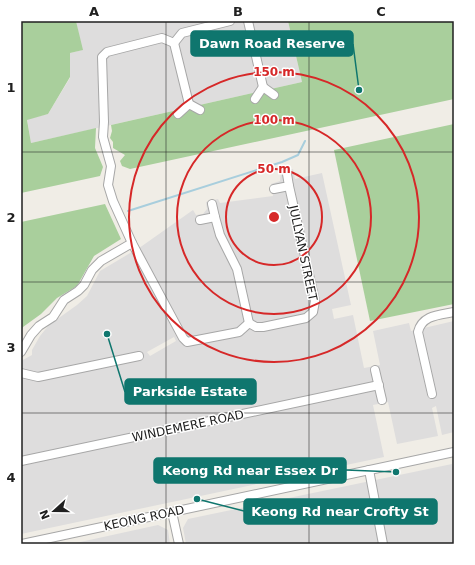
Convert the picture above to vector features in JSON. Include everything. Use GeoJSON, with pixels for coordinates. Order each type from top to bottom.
{"type":"FeatureCollection","features":[{"type":"Feature","properties":{"kind":"street"},"geometry":{"type":"LineString","coordinates":[[174,43],[182,33],[230,21]]}},
{"type":"Feature","properties":{"kind":"street"},"geometry":{"type":"LineString","coordinates":[[248,21],[263,87],[274,94]]}},
{"type":"Feature","properties":{"kind":"street"},"geometry":{"type":"LineString","coordinates":[[174,43],[162,38],[107,52],[102,57],[104,122],[102,129],[111,166],[108,185],[119,217],[187,342],[239,332],[249,323],[237,269],[220,235],[212,204]]}},
{"type":"Feature","properties":{"kind":"street"},"geometry":{"type":"LineString","coordinates":[[174,43],[189,104],[200,110]]}},
{"type":"Feature","properties":{"kind":"street"},"geometry":{"type":"LineString","coordinates":[[255,99],[263,87]]}},
{"type":"Feature","properties":{"kind":"street"},"geometry":{"type":"LineString","coordinates":[[178,114],[189,104]]}},
{"type":"Feature","properties":{"kind":"street","name":"JULLYAN STREET"},"geometry":{"type":"LineString","coordinates":[[249,323],[256,327],[263,327],[306,318],[313,312],[315,306],[287,174]]}},
{"type":"Feature","properties":{"kind":"street"},"geometry":{"type":"LineString","coordinates":[[274,189],[289,186]]}},
{"type":"Feature","properties":{"kind":"street"},"geometry":{"type":"LineString","coordinates":[[200,220],[215,217]]}},
{"type":"Feature","properties":{"kind":"street"},"geometry":{"type":"LineString","coordinates":[[21,352],[31,335],[39,326],[53,317],[64,300],[84,285],[92,270],[102,261],[132,243]]}},
{"type":"Feature","properties":{"kind":"street"},"geometry":{"type":"LineString","coordinates":[[432,394],[418,332],[420,325],[425,320],[433,316],[454,312]]}},
{"type":"Feature","properties":{"kind":"street"},"geometry":{"type":"LineString","coordinates":[[21,372],[38,377],[138,356]]}},
{"type":"Feature","properties":{"kind":"street"},"geometry":{"type":"LineString","coordinates":[[375,370],[382,400]]}},
{"type":"Feature","properties":{"kind":"street","name":"WINDEMERE ROAD"},"geometry":{"type":"LineString","coordinates":[[21,462],[378,385]]}},
{"type":"Feature","properties":{"kind":"street","name":"KEONG ROAD"},"geometry":{"type":"LineString","coordinates":[[22,544],[454,452]]}},
{"type":"Feature","properties":{"kind":"street"},"geometry":{"type":"LineString","coordinates":[[369,470],[383,544]]}},
{"type":"Feature","properties":{"kind":"street"},"geometry":{"type":"LineString","coordinates":[[172,512],[179,544]]}},
{"type":"Feature","properties":{"kind":"shaded area"},"geometry":{"type":"Polygon","coordinates":[[[76,21],[288,21],[302,82],[31,143],[27,119],[48,114],[70,78],[70,53],[82,50],[76,21]]]}},
{"type":"Feature","properties":{"kind":"shaded area"},"geometry":{"type":"Polygon","coordinates":[[[293,169],[295,179],[322,173],[351,305],[332,309],[334,319],[353,315],[364,368],[380,365],[373,331],[409,323],[411,331],[454,321],[454,432],[442,435],[436,406],[432,408],[438,436],[397,444],[388,402],[373,405],[384,457],[21,534],[21,361],[32,355],[32,350],[40,336],[49,325],[87,296],[100,271],[142,246],[193,210],[196,215],[203,214],[207,209],[206,202],[218,199],[220,203],[273,196],[271,184],[280,181],[281,172],[293,169]],[[174,337],[147,352],[150,356],[176,341],[174,337]]]}},
{"type":"Feature","properties":{"kind":"shaded area"},"geometry":{"type":"Polygon","coordinates":[[[452,464],[454,474],[454,544],[186,544],[183,528],[188,519],[452,464]]]}},
{"type":"Feature","properties":{"kind":"shaded area"},"geometry":{"type":"Polygon","coordinates":[[[158,525],[168,530],[170,544],[71,544],[158,525]]]}},
{"type":"Feature","properties":{"kind":"green space"},"geometry":{"type":"Polygon","coordinates":[[[21,21],[76,21],[83,50],[70,53],[70,77],[48,114],[27,120],[31,143],[96,128],[95,148],[103,167],[100,176],[21,193],[21,21]]]}},
{"type":"Feature","properties":{"kind":"green space"},"geometry":{"type":"Polygon","coordinates":[[[288,21],[454,21],[454,99],[130,169],[122,166],[120,161],[125,155],[113,148],[113,142],[110,138],[112,131],[111,125],[302,82],[288,21]]]}},
{"type":"Feature","properties":{"kind":"green space"},"geometry":{"type":"Polygon","coordinates":[[[454,124],[454,304],[370,321],[334,150],[454,124]]]}},
{"type":"Feature","properties":{"kind":"green space"},"geometry":{"type":"Polygon","coordinates":[[[105,204],[121,239],[94,256],[77,286],[57,298],[41,314],[23,327],[21,332],[21,222],[105,204]]]}},
{"type":"Feature","properties":{"kind":"waterway"},"geometry":{"type":"LineString","coordinates":[[128,211],[282,162],[298,155],[305,141]]}},
{"type":"Feature","properties":{"kind":"place","name":"Dawn Road Reserve"},"geometry":{"type":"Point","coordinates":[359,90]}},
{"type":"Feature","properties":{"kind":"place","name":"Parkside Estate"},"geometry":{"type":"Point","coordinates":[107,334]}},
{"type":"Feature","properties":{"kind":"place","name":"Keong Rd near Essex Dr"},"geometry":{"type":"Point","coordinates":[396,472]}},
{"type":"Feature","properties":{"kind":"place","name":"Keong Rd near Crofty St"},"geometry":{"type":"Point","coordinates":[197,499]}}]}
